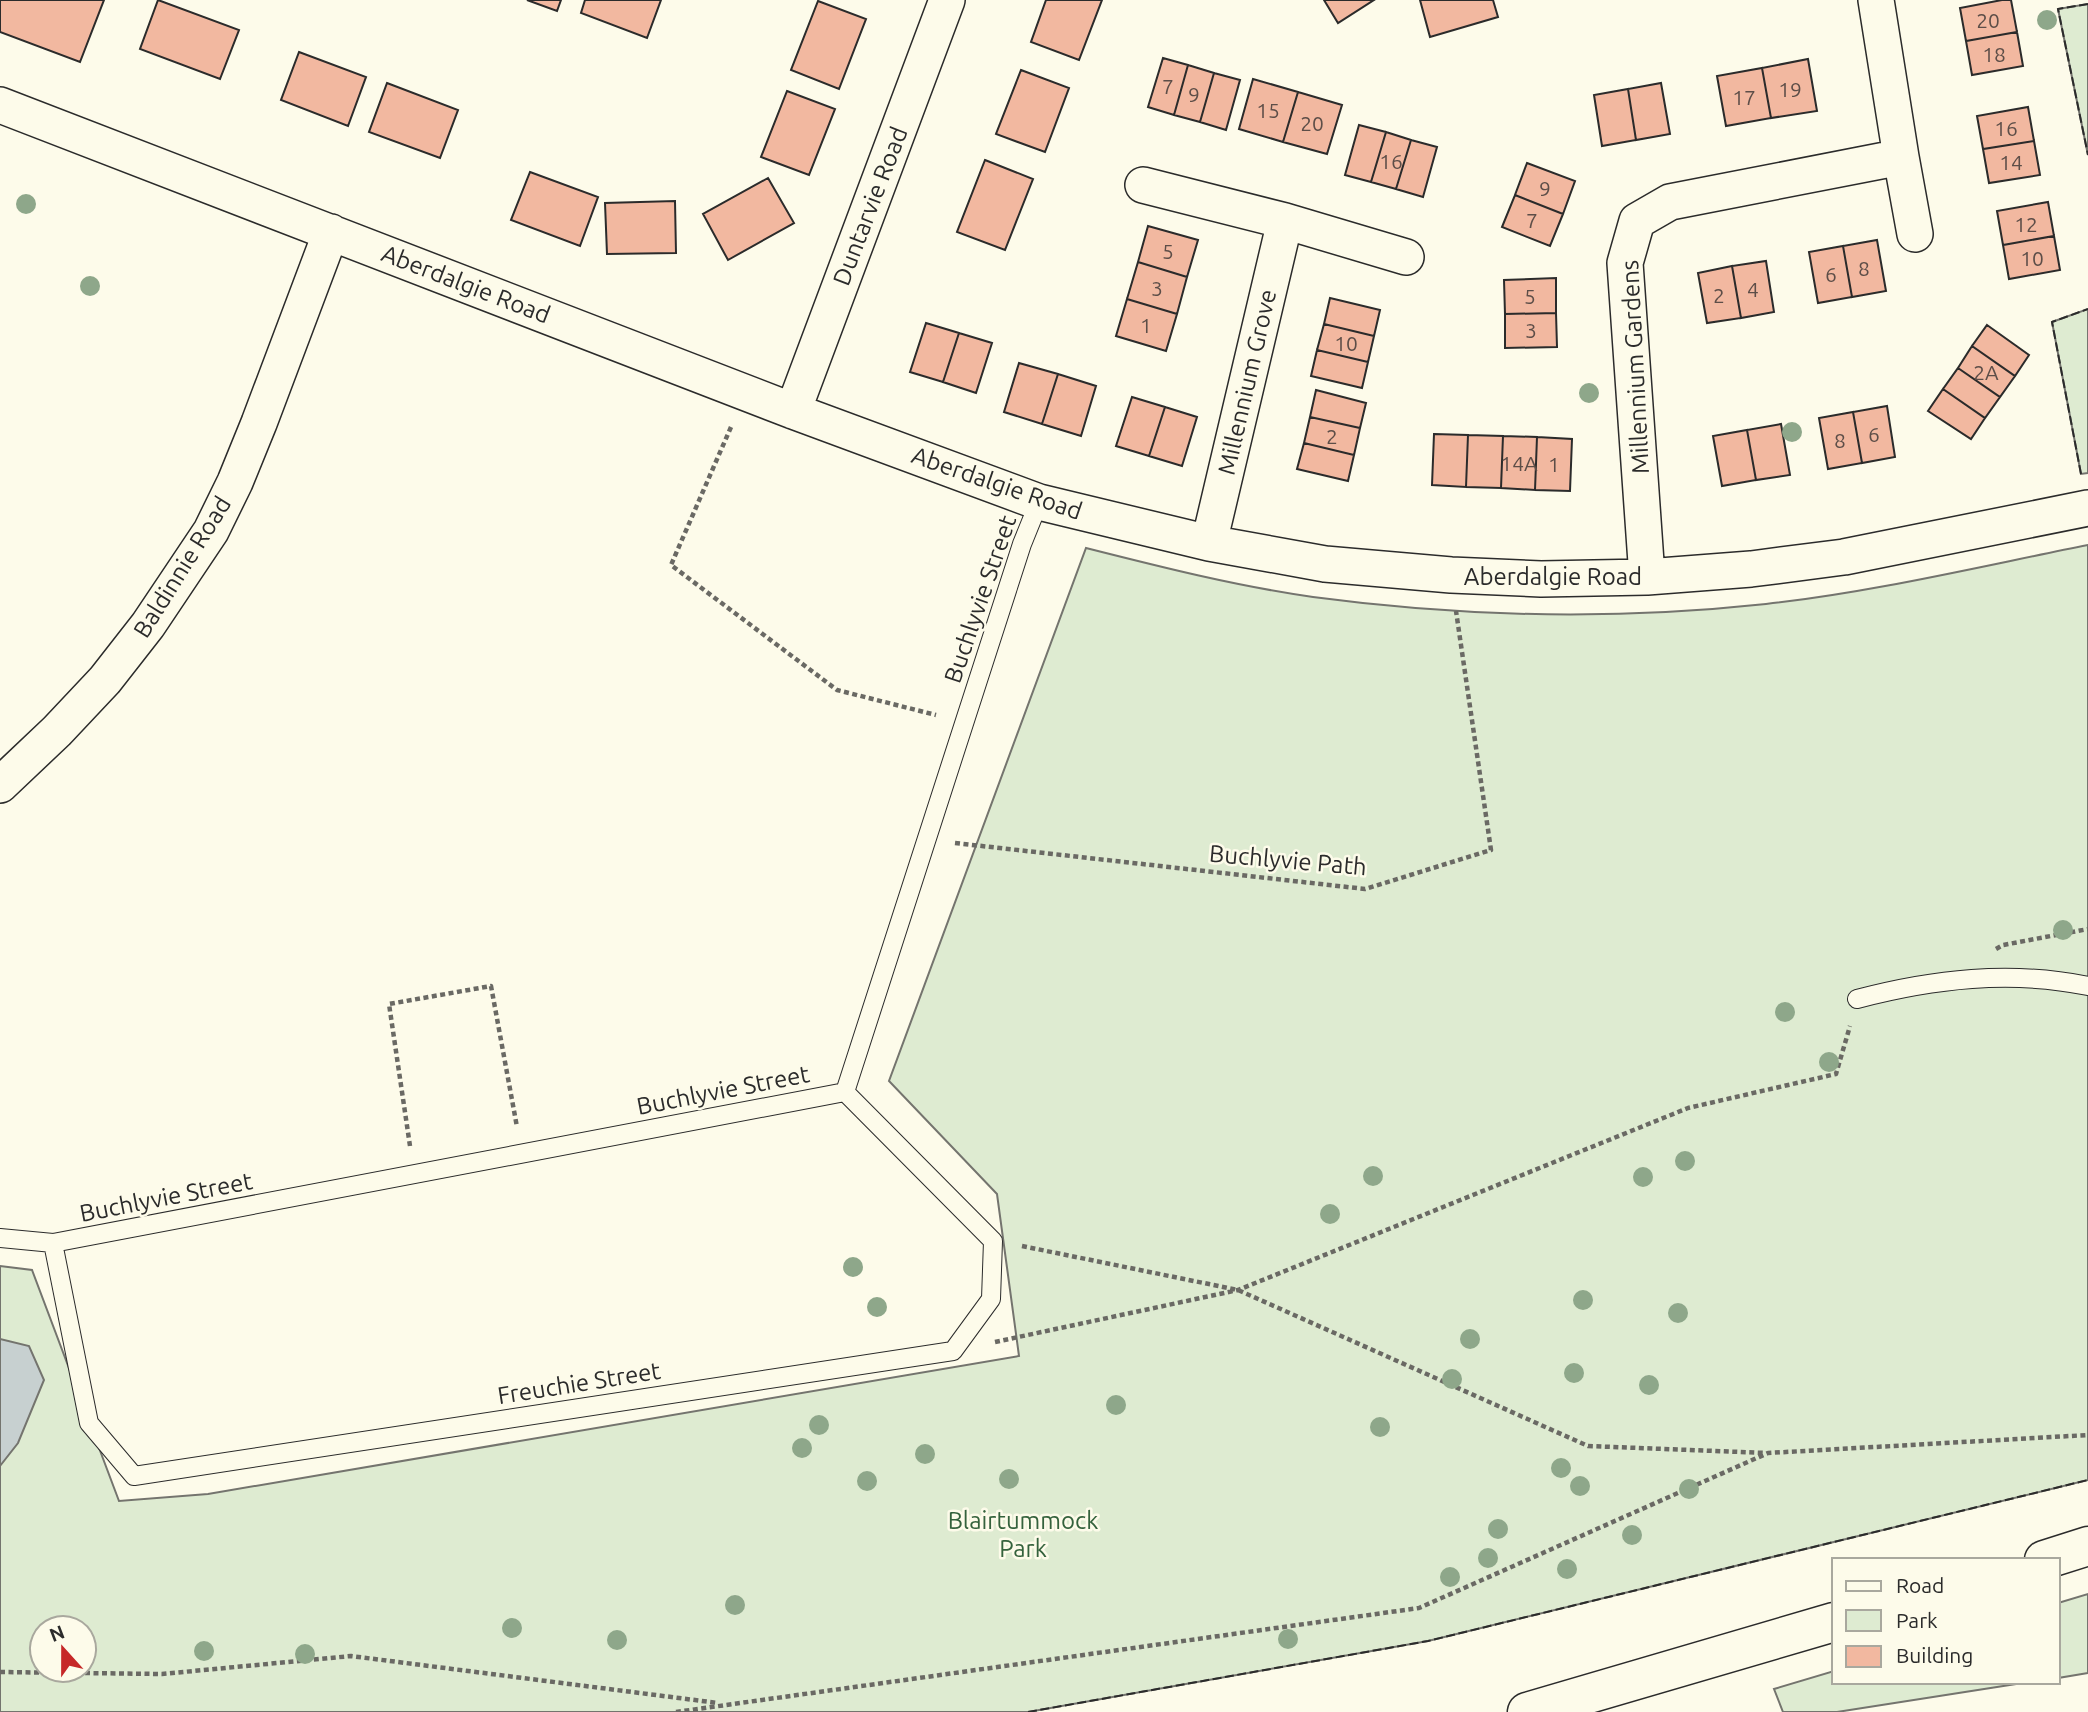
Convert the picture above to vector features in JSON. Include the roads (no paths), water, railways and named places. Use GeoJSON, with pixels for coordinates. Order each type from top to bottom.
{"type":"FeatureCollection","features":[{"type":"Feature","properties":{"kind":"highway"},"geometry":{"type":"LineString","coordinates":[[2050,1558],[2088,1546]]}},
{"type":"Feature","properties":{"kind":"highway"},"geometry":{"type":"LineString","coordinates":[[1527,1712],[1832,1623]]}},
{"type":"Feature","properties":{"kind":"street","name":"Duntarvie Road"},"geometry":{"type":"LineString","coordinates":[[793,411],[947,0]]}},
{"type":"Feature","properties":{"kind":"street"},"geometry":{"type":"LineString","coordinates":[[1876,0],[1916,234]]}},
{"type":"Feature","properties":{"kind":"street","name":"Aberdalgie Road"},"geometry":{"type":"LineString","coordinates":[[0,105],[793,411],[1038,502],[1209,544],[1325,564],[1451,575],[1541,579],[1647,577],[1751,569],[1844,557],[2088,508]]}},
{"type":"Feature","properties":{"kind":"street","name":"Millennium Gardens"},"geometry":{"type":"LineString","coordinates":[[1647,577],[1625,263],[1637,220],[1670,202],[1901,158]]}},
{"type":"Feature","properties":{"kind":"street"},"geometry":{"type":"LineString","coordinates":[[1143,185],[1285,221],[1406,257]]}},
{"type":"Feature","properties":{"kind":"street","name":"Millennium Grove"},"geometry":{"type":"LineString","coordinates":[[1209,544],[1285,221]]}},
{"type":"Feature","properties":{"kind":"street","name":"Baldinnie Road"},"geometry":{"type":"LineString","coordinates":[[0,785],[57,731],[105,680],[148,625],[211,531],[254,435],[331,232]]}},
{"type":"Feature","properties":{"kind":"lane","name":"Buchlyvie Street"},"geometry":{"type":"LineString","coordinates":[[0,1238],[53,1243],[845,1092],[1022,544],[1038,502]]}},
{"type":"Feature","properties":{"kind":"lane"},"geometry":{"type":"LineString","coordinates":[[1857,999],[1900,988],[1977,978],[2010,977],[2088,986]]}},
{"type":"Feature","properties":{"kind":"lane","name":"Freuchie Street"},"geometry":{"type":"LineString","coordinates":[[53,1243],[89,1423],[134,1476],[953,1351],[991,1299],[993,1241],[845,1092]]}},
{"type":"Feature","properties":{"kind":"park label","name":"Blairtummock Park"},"geometry":{"type":"Point","coordinates":[1023,1534]}}]}
